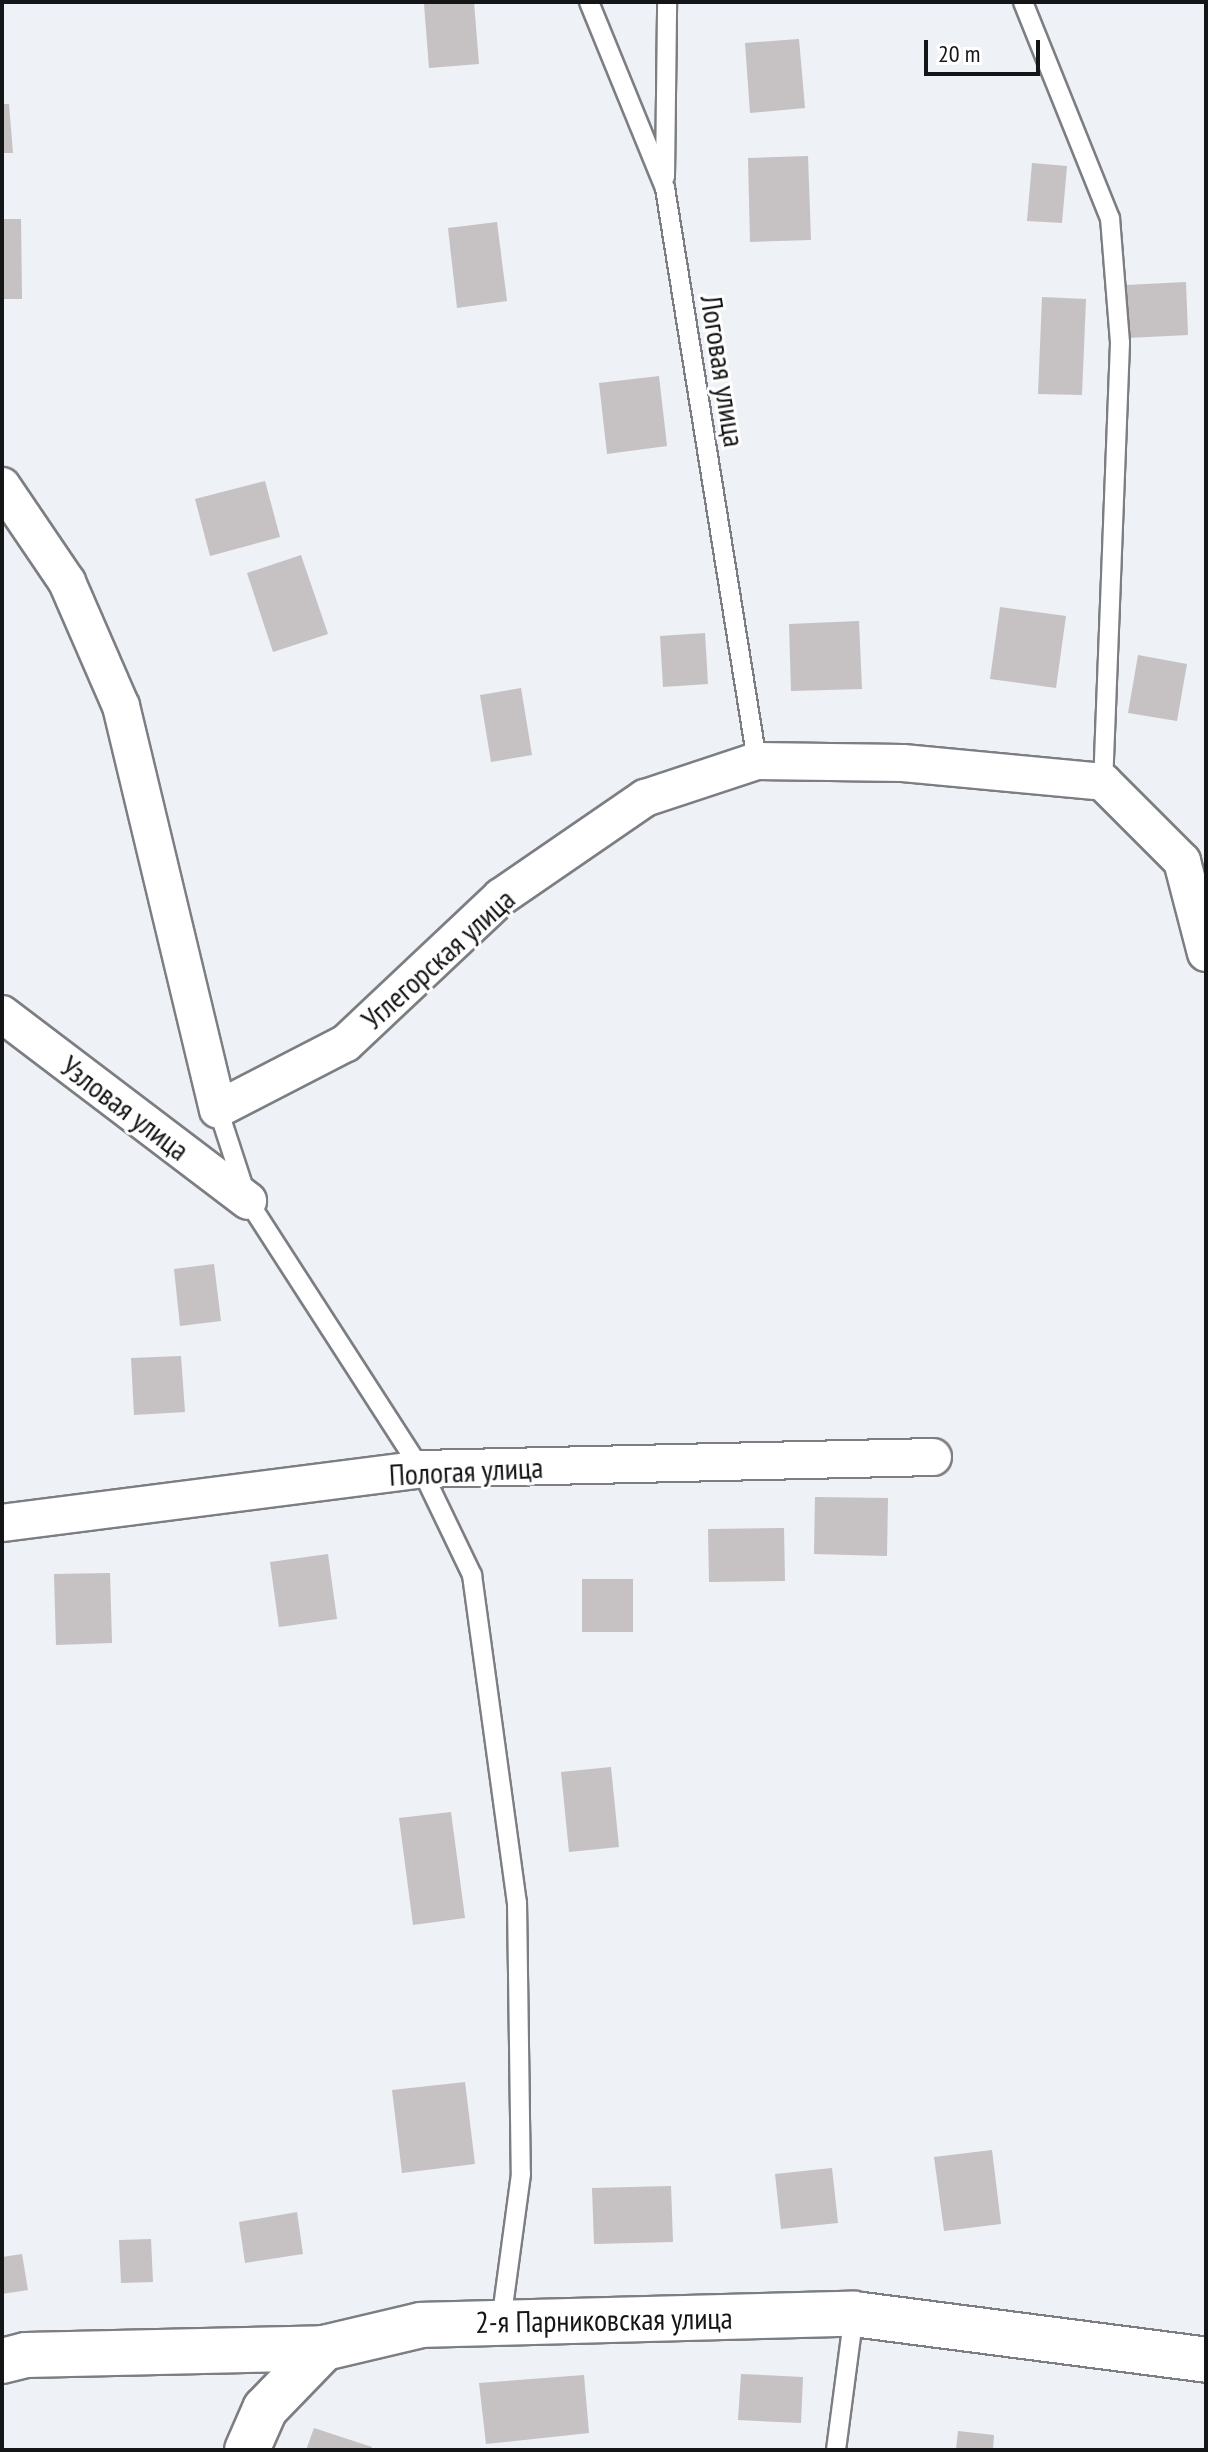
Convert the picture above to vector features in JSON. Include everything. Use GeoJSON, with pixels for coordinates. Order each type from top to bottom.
{"type":"FeatureCollection","features":[{"type":"Feature","properties":{"kind":"street"},"geometry":{"type":"LineString","coordinates":[[2,486],[67,582],[121,706],[218,1109]]}},
{"type":"Feature","properties":{"kind":"street","name":"Углегорская улица"},"geometry":{"type":"LineString","coordinates":[[218,1109],[346,1043],[501,897],[645,798],[757,761],[903,763],[1103,782]]}},
{"type":"Feature","properties":{"kind":"street"},"geometry":{"type":"LineString","coordinates":[[1103,782],[1194,861],[1206,953]]}},
{"type":"Feature","properties":{"kind":"street","name":"Узловая улица"},"geometry":{"type":"LineString","coordinates":[[2,1014],[248,1201]]}},
{"type":"Feature","properties":{"kind":"street","name":"Пологая улица"},"geometry":{"type":"LineString","coordinates":[[2,1523],[421,1469],[933,1457]]}},
{"type":"Feature","properties":{"kind":"street","name":"2-я Парниковская улица"},"geometry":{"type":"LineString","coordinates":[[2,2361],[26,2355],[324,2348],[421,2325],[854,2314],[1206,2360]]}},
{"type":"Feature","properties":{"kind":"street"},"geometry":{"type":"LineString","coordinates":[[247,2450],[265,2409],[324,2348]]}},
{"type":"Feature","properties":{"kind":"lane","name":"Логовая улица"},"geometry":{"type":"LineString","coordinates":[[589,2],[665,188],[757,761]]}},
{"type":"Feature","properties":{"kind":"lane"},"geometry":{"type":"LineString","coordinates":[[665,188],[667,2]]}},
{"type":"Feature","properties":{"kind":"lane"},"geometry":{"type":"LineString","coordinates":[[1023,2],[1110,218],[1120,343],[1103,782]]}},
{"type":"Feature","properties":{"kind":"lane"},"geometry":{"type":"LineString","coordinates":[[218,1109],[248,1201],[421,1469],[472,1575],[517,1902],[521,2174],[501,2322]]}},
{"type":"Feature","properties":{"kind":"lane"},"geometry":{"type":"LineString","coordinates":[[836,2450],[854,2314]]}},
{"type":"Feature","properties":{"kind":"building"},"geometry":{"type":"Polygon","coordinates":[[[474,2],[479,64],[429,68],[424,4],[474,2]]]}},
{"type":"Feature","properties":{"kind":"building"},"geometry":{"type":"Polygon","coordinates":[[[799,39],[805,108],[750,113],[745,43],[799,39]]]}},
{"type":"Feature","properties":{"kind":"building"},"geometry":{"type":"Polygon","coordinates":[[[2,104],[9,104],[13,153],[2,153],[2,104]]]}},
{"type":"Feature","properties":{"kind":"building"},"geometry":{"type":"Polygon","coordinates":[[[808,156],[811,240],[750,242],[748,158],[808,156]]]}},
{"type":"Feature","properties":{"kind":"building"},"geometry":{"type":"Polygon","coordinates":[[[1032,163],[1067,166],[1062,223],[1027,221],[1032,163]]]}},
{"type":"Feature","properties":{"kind":"building"},"geometry":{"type":"Polygon","coordinates":[[[2,219],[21,219],[22,299],[2,299],[2,219]]]}},
{"type":"Feature","properties":{"kind":"building"},"geometry":{"type":"Polygon","coordinates":[[[497,222],[507,301],[457,308],[448,228],[497,222]]]}},
{"type":"Feature","properties":{"kind":"building"},"geometry":{"type":"Polygon","coordinates":[[[1186,282],[1188,335],[1128,338],[1126,285],[1186,282]]]}},
{"type":"Feature","properties":{"kind":"building"},"geometry":{"type":"Polygon","coordinates":[[[1042,297],[1086,299],[1082,395],[1038,394],[1042,297]]]}},
{"type":"Feature","properties":{"kind":"building"},"geometry":{"type":"Polygon","coordinates":[[[659,376],[667,446],[607,454],[599,383],[659,376]]]}},
{"type":"Feature","properties":{"kind":"building"},"geometry":{"type":"Polygon","coordinates":[[[265,481],[280,537],[210,556],[195,499],[265,481]]]}},
{"type":"Feature","properties":{"kind":"building"},"geometry":{"type":"Polygon","coordinates":[[[301,555],[328,634],[273,652],[247,573],[301,555]]]}},
{"type":"Feature","properties":{"kind":"building"},"geometry":{"type":"Polygon","coordinates":[[[1000,607],[1066,616],[1056,688],[990,679],[1000,607]]]}},
{"type":"Feature","properties":{"kind":"building"},"geometry":{"type":"Polygon","coordinates":[[[859,621],[862,689],[791,691],[789,624],[859,621]]]}},
{"type":"Feature","properties":{"kind":"building"},"geometry":{"type":"Polygon","coordinates":[[[705,633],[708,684],[663,687],[660,636],[705,633]]]}},
{"type":"Feature","properties":{"kind":"building"},"geometry":{"type":"Polygon","coordinates":[[[1138,655],[1187,664],[1177,721],[1128,713],[1138,655]]]}},
{"type":"Feature","properties":{"kind":"building"},"geometry":{"type":"Polygon","coordinates":[[[521,688],[532,755],[491,762],[480,695],[521,688]]]}},
{"type":"Feature","properties":{"kind":"building"},"geometry":{"type":"Polygon","coordinates":[[[214,1264],[221,1321],[180,1326],[174,1269],[214,1264]]]}},
{"type":"Feature","properties":{"kind":"building"},"geometry":{"type":"Polygon","coordinates":[[[181,1356],[185,1412],[134,1415],[131,1358],[181,1356]]]}},
{"type":"Feature","properties":{"kind":"building"},"geometry":{"type":"Polygon","coordinates":[[[815,1497],[888,1498],[887,1556],[814,1554],[815,1497]]]}},
{"type":"Feature","properties":{"kind":"building"},"geometry":{"type":"Polygon","coordinates":[[[784,1528],[785,1581],[709,1582],[708,1529],[784,1528]]]}},
{"type":"Feature","properties":{"kind":"building"},"geometry":{"type":"Polygon","coordinates":[[[328,1554],[337,1619],[279,1627],[270,1562],[328,1554]]]}},
{"type":"Feature","properties":{"kind":"building"},"geometry":{"type":"Polygon","coordinates":[[[110,1573],[112,1643],[56,1645],[54,1574],[110,1573]]]}},
{"type":"Feature","properties":{"kind":"building"},"geometry":{"type":"Polygon","coordinates":[[[582,1579],[633,1579],[633,1632],[582,1632],[582,1579]]]}},
{"type":"Feature","properties":{"kind":"building"},"geometry":{"type":"Polygon","coordinates":[[[611,1767],[619,1847],[569,1852],[561,1772],[611,1767]]]}},
{"type":"Feature","properties":{"kind":"building"},"geometry":{"type":"Polygon","coordinates":[[[451,1812],[465,1918],[413,1925],[399,1818],[451,1812]]]}},
{"type":"Feature","properties":{"kind":"building"},"geometry":{"type":"Polygon","coordinates":[[[465,2082],[475,2164],[402,2173],[392,2090],[465,2082]]]}},
{"type":"Feature","properties":{"kind":"building"},"geometry":{"type":"Polygon","coordinates":[[[992,2150],[1001,2224],[944,2231],[934,2157],[992,2150]]]}},
{"type":"Feature","properties":{"kind":"building"},"geometry":{"type":"Polygon","coordinates":[[[832,2168],[838,2223],[781,2229],[775,2174],[832,2168]]]}},
{"type":"Feature","properties":{"kind":"building"},"geometry":{"type":"Polygon","coordinates":[[[671,2186],[673,2242],[594,2244],[592,2188],[671,2186]]]}},
{"type":"Feature","properties":{"kind":"building"},"geometry":{"type":"Polygon","coordinates":[[[297,2212],[303,2254],[245,2263],[239,2222],[297,2212]]]}},
{"type":"Feature","properties":{"kind":"building"},"geometry":{"type":"Polygon","coordinates":[[[151,2239],[153,2282],[121,2283],[119,2240],[151,2239]]]}},
{"type":"Feature","properties":{"kind":"building"},"geometry":{"type":"Polygon","coordinates":[[[22,2254],[28,2290],[2,2294],[2,2257],[22,2254]]]}},
{"type":"Feature","properties":{"kind":"building"},"geometry":{"type":"Polygon","coordinates":[[[741,2374],[803,2377],[801,2423],[738,2420],[741,2374]]]}},
{"type":"Feature","properties":{"kind":"building"},"geometry":{"type":"Polygon","coordinates":[[[584,2375],[589,2433],[486,2444],[479,2383],[584,2375]]]}},
{"type":"Feature","properties":{"kind":"building"},"geometry":{"type":"Polygon","coordinates":[[[314,2428],[372,2447],[371,2450],[306,2450],[314,2428]]]}},
{"type":"Feature","properties":{"kind":"building"},"geometry":{"type":"Polygon","coordinates":[[[958,2431],[994,2435],[993,2450],[956,2450],[958,2431]]]}}]}
